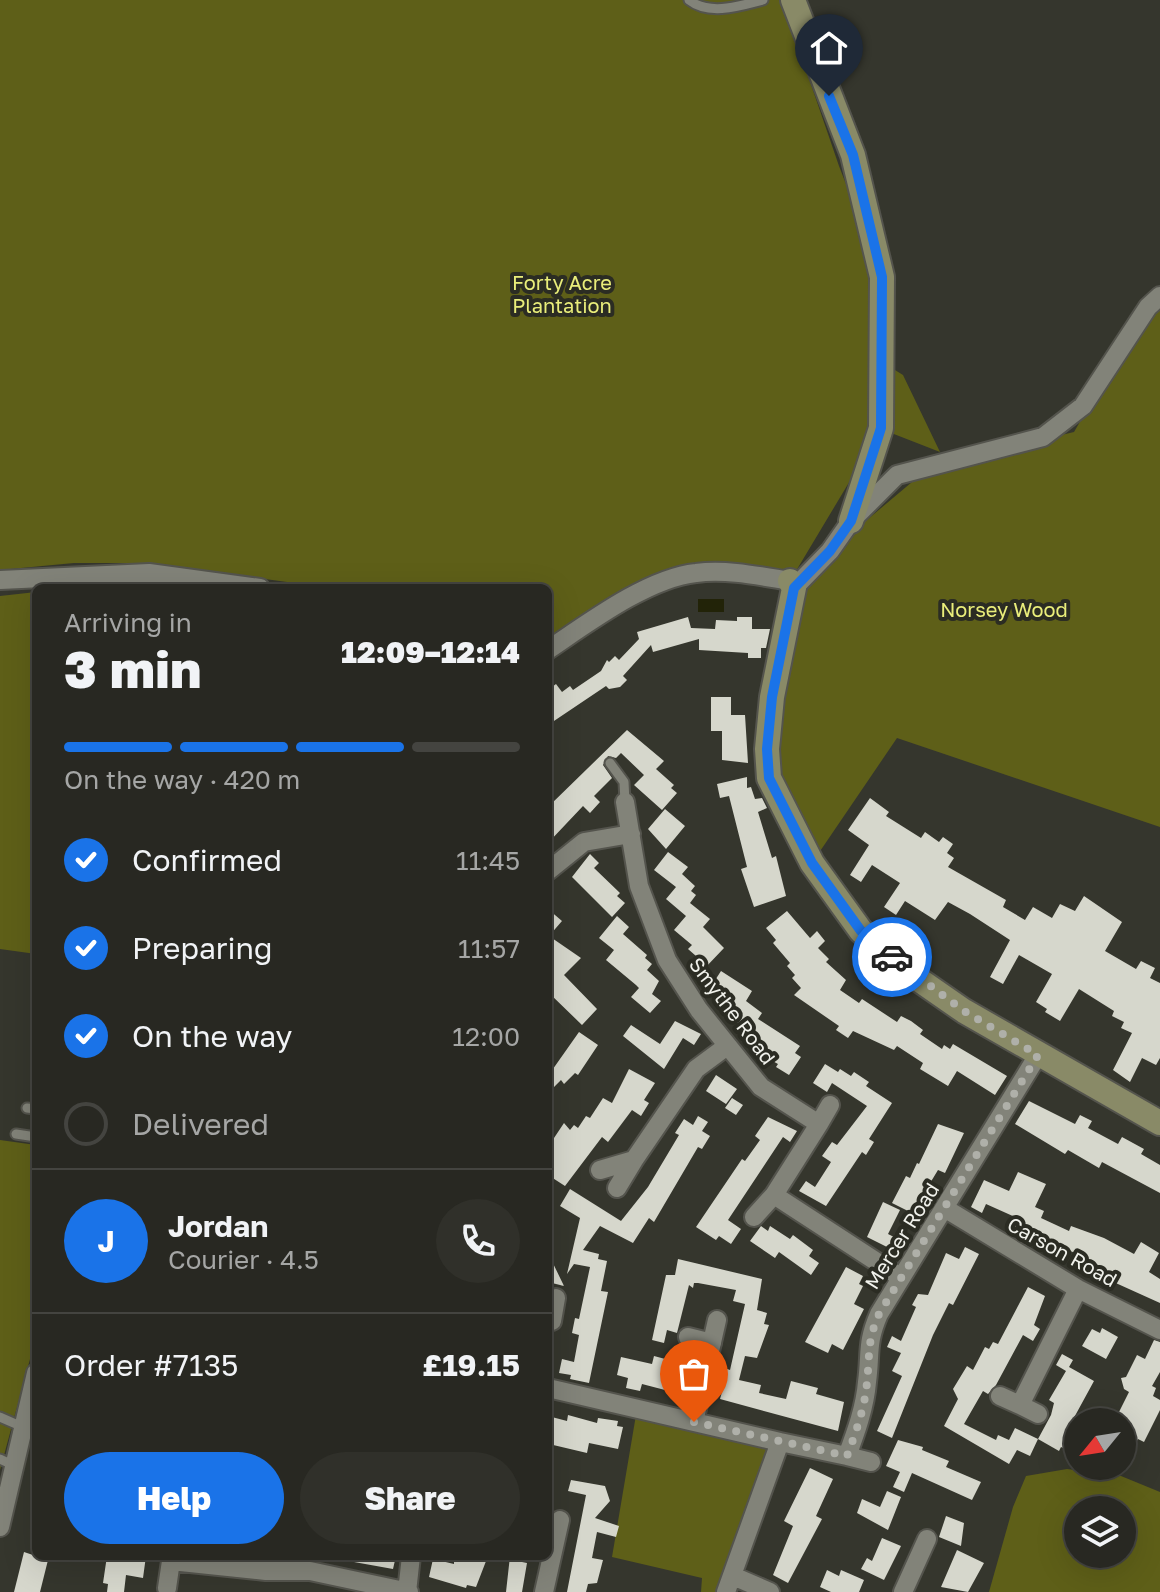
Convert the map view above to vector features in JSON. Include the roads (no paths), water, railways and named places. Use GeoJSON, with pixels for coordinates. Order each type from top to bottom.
{"type":"FeatureCollection","features":[{"type":"Feature","properties":{"kind":"street"},"geometry":{"type":"LineString","coordinates":[[793,0],[853,155],[882,277],[881,428],[851,521]]}},
{"type":"Feature","properties":{"kind":"street"},"geometry":{"type":"LineString","coordinates":[[1160,296],[1148,307],[1083,406],[1043,437],[897,475],[851,521],[830,551],[792,585],[772,697],[767,749],[769,778],[812,863],[861,931],[904,968],[964,1011],[1160,1123]]}},
{"type":"Feature","properties":{"kind":"street"},"geometry":{"type":"LineString","coordinates":[[552,647],[614,605],[674,577],[724,572],[792,585]]}},
{"type":"Feature","properties":{"kind":"street"},"geometry":{"type":"LineString","coordinates":[[0,580],[149,573],[230,584]]}},
{"type":"Feature","properties":{"kind":"street","name":"Smythe Road"},"geometry":{"type":"LineString","coordinates":[[625,802],[639,886],[667,960],[727,1046],[761,1087],[819,1124]]}},
{"type":"Feature","properties":{"kind":"street"},"geometry":{"type":"LineString","coordinates":[[552,868],[584,842],[631,834]]}},
{"type":"Feature","properties":{"kind":"street"},"geometry":{"type":"LineString","coordinates":[[617,1188],[696,1069],[727,1046]]}},
{"type":"Feature","properties":{"kind":"street","name":"Mercer Road"},"geometry":{"type":"LineString","coordinates":[[847,1456],[868,1380],[870,1334],[900,1277],[946,1209],[1038,1055]]}},
{"type":"Feature","properties":{"kind":"street"},"geometry":{"type":"LineString","coordinates":[[754,1217],[774,1195],[830,1105]]}},
{"type":"Feature","properties":{"kind":"street"},"geometry":{"type":"LineString","coordinates":[[600,1170],[634,1160]]}},
{"type":"Feature","properties":{"kind":"street"},"geometry":{"type":"LineString","coordinates":[[774,1195],[900,1277]]}},
{"type":"Feature","properties":{"kind":"street","name":"Carson Road"},"geometry":{"type":"LineString","coordinates":[[946,1209],[1078,1289],[1160,1330]]}},
{"type":"Feature","properties":{"kind":"street"},"geometry":{"type":"LineString","coordinates":[[1020,1405],[1078,1289]]}},
{"type":"Feature","properties":{"kind":"street"},"geometry":{"type":"LineString","coordinates":[[552,1314],[556,1298]]}},
{"type":"Feature","properties":{"kind":"street"},"geometry":{"type":"LineString","coordinates":[[694,1422],[717,1320]]}},
{"type":"Feature","properties":{"kind":"street"},"geometry":{"type":"LineString","coordinates":[[688,1337],[712,1343]]}},
{"type":"Feature","properties":{"kind":"street"},"geometry":{"type":"LineString","coordinates":[[552,1389],[871,1462]]}},
{"type":"Feature","properties":{"kind":"street"},"geometry":{"type":"LineString","coordinates":[[0,1527],[8,1463],[25,1428],[32,1393]]}},
{"type":"Feature","properties":{"kind":"street"},"geometry":{"type":"LineString","coordinates":[[1000,1396],[1038,1414]]}},
{"type":"Feature","properties":{"kind":"street"},"geometry":{"type":"LineString","coordinates":[[770,1592],[730,1584],[780,1442]]}},
{"type":"Feature","properties":{"kind":"street"},"geometry":{"type":"LineString","coordinates":[[552,1556],[560,1520]]}},
{"type":"Feature","properties":{"kind":"street"},"geometry":{"type":"LineString","coordinates":[[903,1592],[927,1539]]}},
{"type":"Feature","properties":{"kind":"street"},"geometry":{"type":"LineString","coordinates":[[167,1588],[171,1560]]}},
{"type":"Feature","properties":{"kind":"street"},"geometry":{"type":"LineString","coordinates":[[186,1560],[266,1571],[310,1571],[408,1592],[411,1560]]}},
{"type":"Feature","properties":{"kind":"street"},"geometry":{"type":"LineString","coordinates":[[544,1592],[551,1560]]}},
{"type":"Feature","properties":{"kind":"lane"},"geometry":{"type":"LineString","coordinates":[[689,0],[699,8],[732,8],[763,0]]}},
{"type":"Feature","properties":{"kind":"lane"},"geometry":{"type":"LineString","coordinates":[[610,763],[624,782],[625,802]]}},
{"type":"Feature","properties":{"kind":"lane"},"geometry":{"type":"LineString","coordinates":[[16,1134],[32,1136]]}},
{"type":"Feature","properties":{"kind":"lane"},"geometry":{"type":"LineString","coordinates":[[0,1417],[25,1428]]}},
{"type":"Feature","properties":{"kind":"park label","name":"Forty Acre Plantation"},"geometry":{"type":"Point","coordinates":[562,294]}},
{"type":"Feature","properties":{"kind":"park label","name":"Norsey Wood"},"geometry":{"type":"Point","coordinates":[1004,610]}}]}
